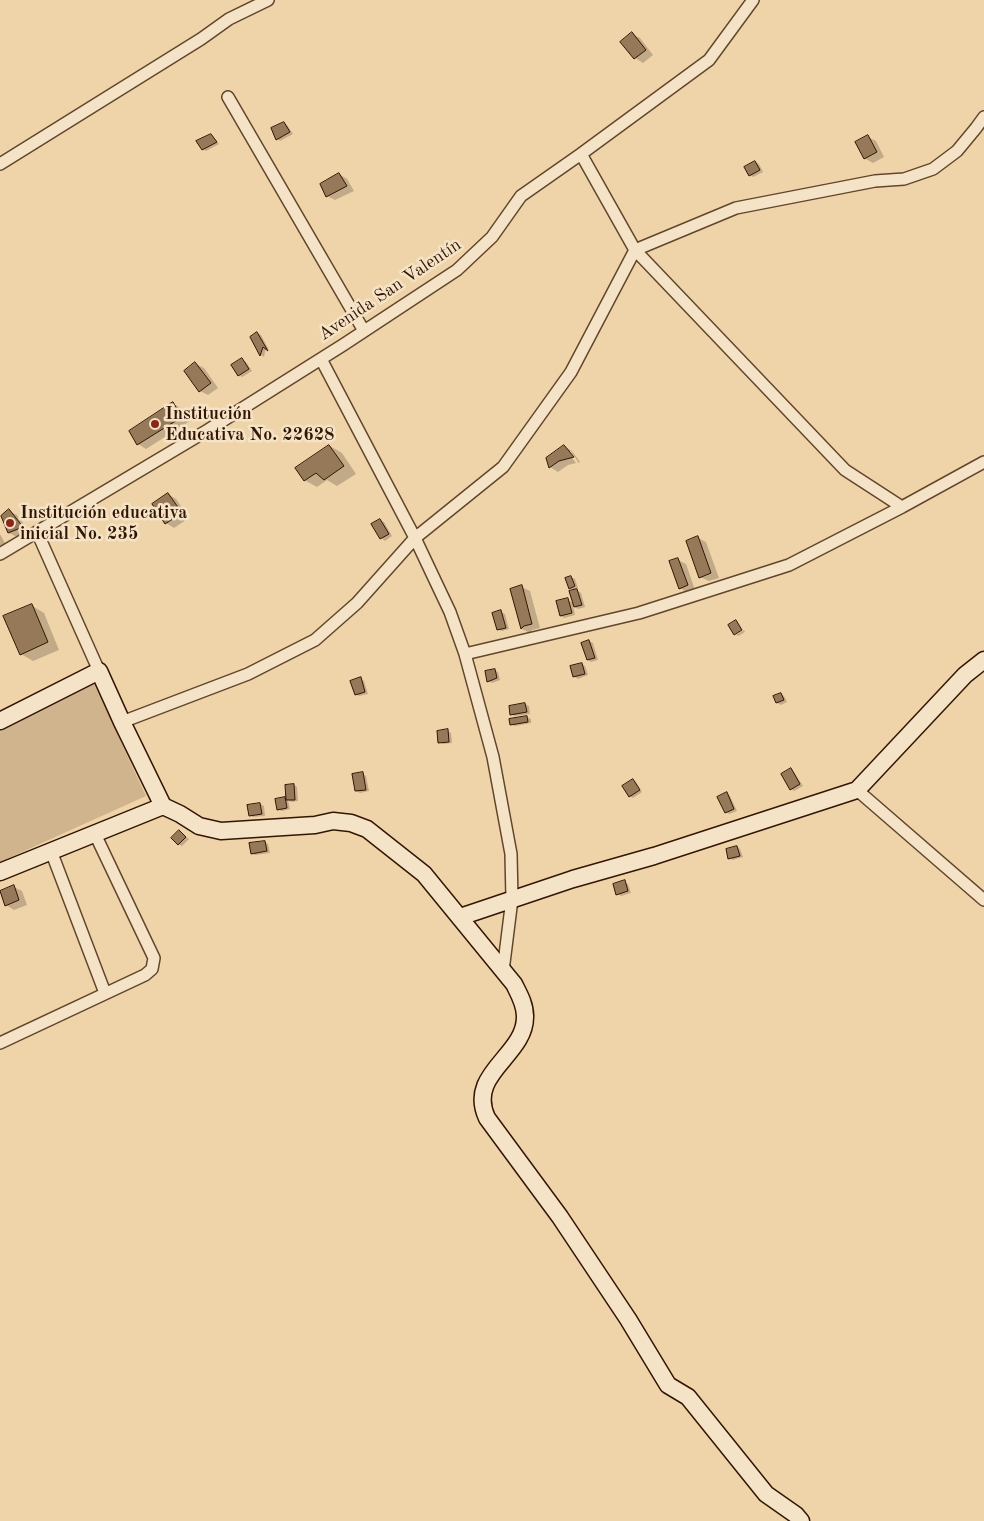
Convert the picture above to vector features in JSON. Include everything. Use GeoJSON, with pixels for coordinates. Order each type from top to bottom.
{"type":"FeatureCollection","features":[{"type":"Feature","properties":{"kind":"street"},"geometry":{"type":"LineString","coordinates":[[0,164],[193,44],[229,19],[268,0]]}},
{"type":"Feature","properties":{"kind":"street","name":"Avenida San Valentín"},"geometry":{"type":"LineString","coordinates":[[0,554],[208,430],[458,270],[492,237],[520,196],[581,154],[709,60],[753,0]]}},
{"type":"Feature","properties":{"kind":"street"},"geometry":{"type":"LineString","coordinates":[[228,97],[364,331]]}},
{"type":"Feature","properties":{"kind":"street"},"geometry":{"type":"LineString","coordinates":[[122,722],[248,674],[315,640],[357,603],[415,538],[503,467],[571,372],[635,250],[736,208],[875,181],[904,178],[933,169],[957,151],[984,117]]}},
{"type":"Feature","properties":{"kind":"street"},"geometry":{"type":"LineString","coordinates":[[581,154],[635,250],[846,470],[902,507]]}},
{"type":"Feature","properties":{"kind":"street"},"geometry":{"type":"LineString","coordinates":[[321,359],[415,538],[450,612],[465,654],[492,757],[512,854],[512,899],[503,971]]}},
{"type":"Feature","properties":{"kind":"street"},"geometry":{"type":"LineString","coordinates":[[465,654],[639,613],[789,565],[984,462]]}},
{"type":"Feature","properties":{"kind":"street"},"geometry":{"type":"LineString","coordinates":[[37,532],[122,722],[163,806],[199,826],[221,831],[315,825],[333,822],[351,823],[367,830],[424,874],[514,984],[522,999],[525,1016],[522,1034],[488,1079],[484,1088],[482,1098],[487,1118],[560,1217],[628,1318],[668,1385],[688,1397],[766,1494],[796,1515],[801,1521]]}},
{"type":"Feature","properties":{"kind":"street"},"geometry":{"type":"LineString","coordinates":[[460,917],[857,790],[965,674],[984,660]]}},
{"type":"Feature","properties":{"kind":"street"},"geometry":{"type":"LineString","coordinates":[[0,721],[99,671]]}},
{"type":"Feature","properties":{"kind":"street"},"geometry":{"type":"LineString","coordinates":[[857,790],[984,900]]}},
{"type":"Feature","properties":{"kind":"street"},"geometry":{"type":"LineString","coordinates":[[0,872],[163,806]]}},
{"type":"Feature","properties":{"kind":"street"},"geometry":{"type":"LineString","coordinates":[[0,1043],[145,975],[152,969],[154,958],[94,834]]}},
{"type":"Feature","properties":{"kind":"street"},"geometry":{"type":"LineString","coordinates":[[52,851],[105,993]]}},
{"type":"Feature","properties":{"kind":"shaded area"},"geometry":{"type":"Polygon","coordinates":[[[94,684],[146,796],[0,862],[0,730],[94,684]]]}},
{"type":"Feature","properties":{"kind":"building"},"geometry":{"type":"Polygon","coordinates":[[[632,32],[646,50],[634,59],[620,42],[632,32]]]}},
{"type":"Feature","properties":{"kind":"building"},"geometry":{"type":"Polygon","coordinates":[[[284,122],[290,132],[276,140],[271,128],[284,122]]]}},
{"type":"Feature","properties":{"kind":"building"},"geometry":{"type":"Polygon","coordinates":[[[211,134],[217,142],[202,150],[196,141],[211,134]]]}},
{"type":"Feature","properties":{"kind":"building"},"geometry":{"type":"Polygon","coordinates":[[[868,135],[877,152],[864,159],[855,142],[868,135]]]}},
{"type":"Feature","properties":{"kind":"building"},"geometry":{"type":"Polygon","coordinates":[[[755,161],[760,170],[749,176],[744,167],[755,161]]]}},
{"type":"Feature","properties":{"kind":"building"},"geometry":{"type":"Polygon","coordinates":[[[339,173],[347,186],[326,197],[320,184],[339,173]]]}},
{"type":"Feature","properties":{"kind":"building"},"geometry":{"type":"Polygon","coordinates":[[[257,332],[268,351],[263,347],[260,356],[250,337],[257,332]]]}},
{"type":"Feature","properties":{"kind":"building"},"geometry":{"type":"Polygon","coordinates":[[[242,358],[249,369],[238,376],[231,365],[242,358]]]}},
{"type":"Feature","properties":{"kind":"building"},"geometry":{"type":"Polygon","coordinates":[[[195,362],[211,383],[199,392],[184,371],[195,362]]]}},
{"type":"Feature","properties":{"kind":"building"},"geometry":{"type":"Polygon","coordinates":[[[173,402],[182,417],[137,445],[129,431],[173,402]]]}},
{"type":"Feature","properties":{"kind":"building"},"geometry":{"type":"Polygon","coordinates":[[[329,445],[344,466],[324,480],[316,473],[304,481],[295,468],[329,445]]]}},
{"type":"Feature","properties":{"kind":"building"},"geometry":{"type":"Polygon","coordinates":[[[564,445],[574,457],[559,461],[549,468],[546,458],[564,445]]]}},
{"type":"Feature","properties":{"kind":"building"},"geometry":{"type":"Polygon","coordinates":[[[168,493],[182,513],[165,524],[152,504],[168,493]]]}},
{"type":"Feature","properties":{"kind":"building"},"geometry":{"type":"Polygon","coordinates":[[[9,509],[23,527],[8,533],[1,516],[9,509]]]}},
{"type":"Feature","properties":{"kind":"building"},"geometry":{"type":"Polygon","coordinates":[[[380,519],[389,534],[380,539],[371,524],[380,519]]]}},
{"type":"Feature","properties":{"kind":"building"},"geometry":{"type":"Polygon","coordinates":[[[698,536],[711,573],[699,578],[686,541],[698,536]]]}},
{"type":"Feature","properties":{"kind":"building"},"geometry":{"type":"Polygon","coordinates":[[[678,558],[688,585],[679,589],[669,561],[678,558]]]}},
{"type":"Feature","properties":{"kind":"building"},"geometry":{"type":"Polygon","coordinates":[[[571,576],[575,586],[569,589],[565,578],[571,576]]]}},
{"type":"Feature","properties":{"kind":"building"},"geometry":{"type":"Polygon","coordinates":[[[522,585],[532,624],[521,629],[510,589],[522,585]]]}},
{"type":"Feature","properties":{"kind":"building"},"geometry":{"type":"Polygon","coordinates":[[[577,589],[582,605],[574,607],[569,591],[577,589]]]}},
{"type":"Feature","properties":{"kind":"building"},"geometry":{"type":"Polygon","coordinates":[[[568,598],[572,613],[560,616],[556,601],[568,598]]]}},
{"type":"Feature","properties":{"kind":"building"},"geometry":{"type":"Polygon","coordinates":[[[32,604],[48,642],[20,655],[3,616],[32,604]]]}},
{"type":"Feature","properties":{"kind":"building"},"geometry":{"type":"Polygon","coordinates":[[[501,610],[506,628],[497,630],[492,613],[501,610]]]}},
{"type":"Feature","properties":{"kind":"building"},"geometry":{"type":"Polygon","coordinates":[[[736,620],[742,630],[734,635],[728,625],[736,620]]]}},
{"type":"Feature","properties":{"kind":"building"},"geometry":{"type":"Polygon","coordinates":[[[589,640],[595,658],[587,660],[581,643],[589,640]]]}},
{"type":"Feature","properties":{"kind":"building"},"geometry":{"type":"Polygon","coordinates":[[[582,663],[585,674],[573,677],[570,666],[582,663]]]}},
{"type":"Feature","properties":{"kind":"building"},"geometry":{"type":"Polygon","coordinates":[[[495,669],[497,678],[487,682],[485,671],[495,669]]]}},
{"type":"Feature","properties":{"kind":"building"},"geometry":{"type":"Polygon","coordinates":[[[361,677],[365,692],[355,695],[350,681],[361,677]]]}},
{"type":"Feature","properties":{"kind":"building"},"geometry":{"type":"Polygon","coordinates":[[[781,693],[784,700],[776,703],[773,696],[781,693]]]}},
{"type":"Feature","properties":{"kind":"building"},"geometry":{"type":"Polygon","coordinates":[[[525,703],[527,712],[510,715],[509,706],[525,703]]]}},
{"type":"Feature","properties":{"kind":"building"},"geometry":{"type":"Polygon","coordinates":[[[527,716],[528,722],[510,725],[509,719],[527,716]]]}},
{"type":"Feature","properties":{"kind":"building"},"geometry":{"type":"Polygon","coordinates":[[[448,729],[449,742],[438,743],[437,731],[448,729]]]}},
{"type":"Feature","properties":{"kind":"building"},"geometry":{"type":"Polygon","coordinates":[[[791,768],[800,784],[790,790],[781,774],[791,768]]]}},
{"type":"Feature","properties":{"kind":"building"},"geometry":{"type":"Polygon","coordinates":[[[363,772],[366,790],[355,791],[352,774],[363,772]]]}},
{"type":"Feature","properties":{"kind":"building"},"geometry":{"type":"Polygon","coordinates":[[[633,779],[640,790],[629,797],[622,786],[633,779]]]}},
{"type":"Feature","properties":{"kind":"building"},"geometry":{"type":"Polygon","coordinates":[[[294,784],[295,800],[286,800],[285,785],[294,784]]]}},
{"type":"Feature","properties":{"kind":"building"},"geometry":{"type":"Polygon","coordinates":[[[727,792],[734,809],[725,813],[717,797],[727,792]]]}},
{"type":"Feature","properties":{"kind":"building"},"geometry":{"type":"Polygon","coordinates":[[[285,797],[287,808],[277,810],[275,799],[285,797]]]}},
{"type":"Feature","properties":{"kind":"building"},"geometry":{"type":"Polygon","coordinates":[[[260,803],[262,814],[249,816],[247,805],[260,803]]]}},
{"type":"Feature","properties":{"kind":"building"},"geometry":{"type":"Polygon","coordinates":[[[179,830],[186,837],[178,845],[171,838],[179,830]]]}},
{"type":"Feature","properties":{"kind":"building"},"geometry":{"type":"Polygon","coordinates":[[[265,841],[267,851],[251,854],[249,843],[265,841]]]}},
{"type":"Feature","properties":{"kind":"building"},"geometry":{"type":"Polygon","coordinates":[[[737,846],[740,856],[728,859],[726,849],[737,846]]]}},
{"type":"Feature","properties":{"kind":"building"},"geometry":{"type":"Polygon","coordinates":[[[625,880],[628,891],[616,895],[613,884],[625,880]]]}},
{"type":"Feature","properties":{"kind":"building"},"geometry":{"type":"Polygon","coordinates":[[[14,885],[19,900],[5,906],[0,891],[14,885]]]}},
{"type":"Feature","properties":{"kind":"place","name":"Institución Educativa No. 22628"},"geometry":{"type":"Point","coordinates":[155,424]}},
{"type":"Feature","properties":{"kind":"place","name":"Institución educativa inicial No. 235"},"geometry":{"type":"Point","coordinates":[10,523]}}]}
